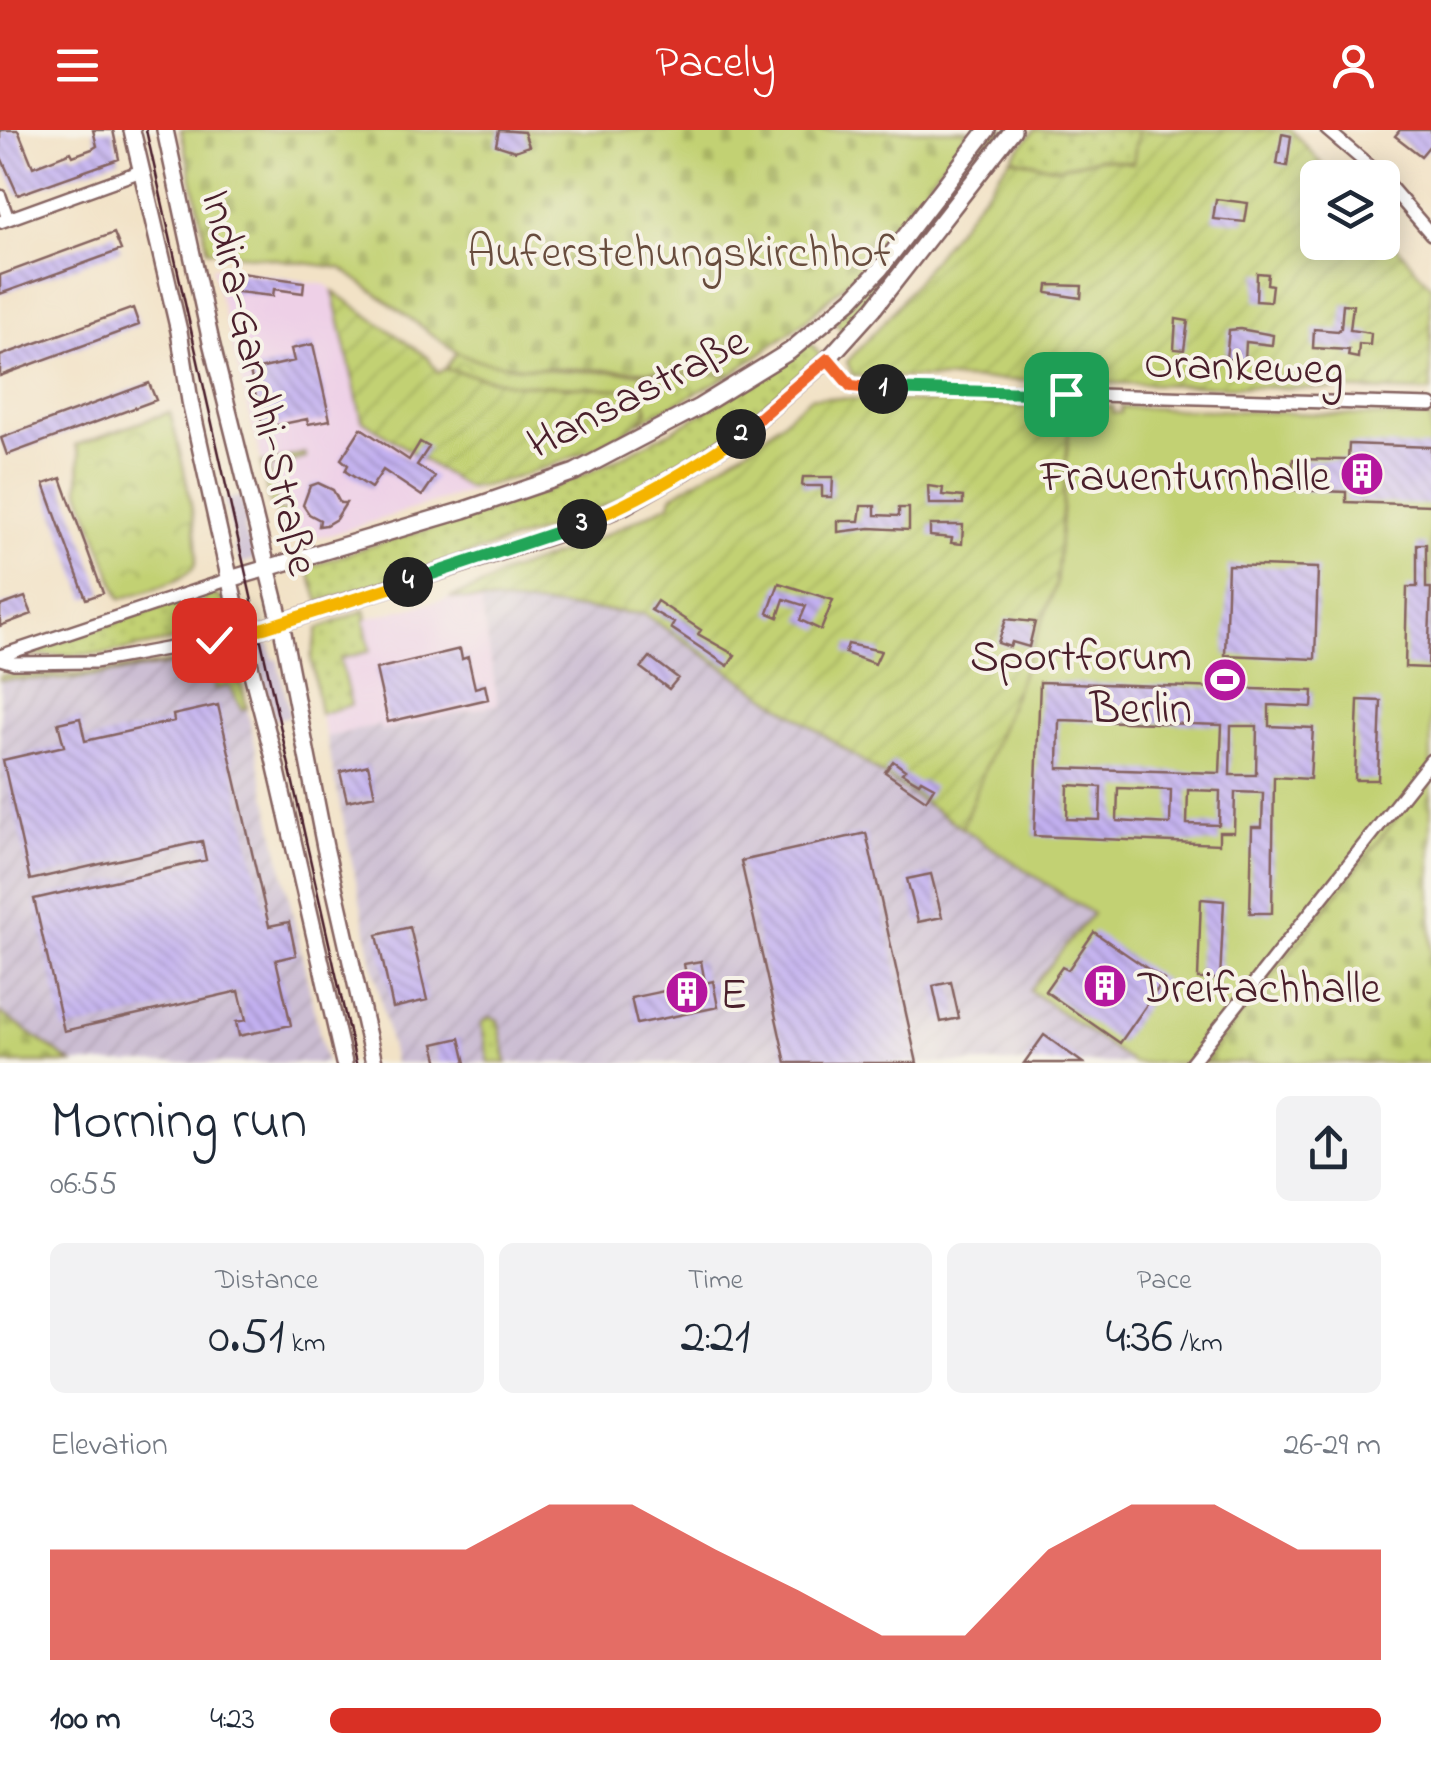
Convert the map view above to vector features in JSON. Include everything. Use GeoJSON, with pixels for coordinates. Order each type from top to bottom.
{"type":"FeatureCollection","features":[{"type":"Feature","properties":{"kind":"main road","name":"Indira-Gandhi-Straße"},"geometry":{"type":"LineString","coordinates":[[132,130],[242,635],[344,1063]]}},
{"type":"Feature","properties":{"kind":"main road","name":"Indira-Gandhi-Straße"},"geometry":{"type":"LineString","coordinates":[[164,130],[211,342],[281,623],[325,847],[374,1063]]}},
{"type":"Feature","properties":{"kind":"main road","name":"Hansastraße"},"geometry":{"type":"LineString","coordinates":[[230,579],[452,514],[576,472],[724,392],[790,351],[852,299],[987,130]]}},
{"type":"Feature","properties":{"kind":"main road","name":"Hansastraße"},"geometry":{"type":"LineString","coordinates":[[242,635],[568,530],[624,506],[737,437],[828,359],[874,308],[1014,130]]}},
{"type":"Feature","properties":{"kind":"main road"},"geometry":{"type":"LineString","coordinates":[[296,854],[325,847]]}},
{"type":"Feature","properties":{"kind":"street"},"geometry":{"type":"LineString","coordinates":[[1327,130],[1380,175],[1431,234]]}},
{"type":"Feature","properties":{"kind":"street"},"geometry":{"type":"LineString","coordinates":[[0,196],[4,220],[141,171]]}},
{"type":"Feature","properties":{"kind":"street","name":"Orankeweg"},"geometry":{"type":"LineString","coordinates":[[828,359],[851,386],[858,388],[1431,405]]}},
{"type":"Feature","properties":{"kind":"street"},"geometry":{"type":"LineString","coordinates":[[0,658],[230,579]]}},
{"type":"Feature","properties":{"kind":"street"},"geometry":{"type":"LineString","coordinates":[[0,658],[14,663],[95,662],[242,635]]}},
{"type":"Feature","properties":{"kind":"street"},"geometry":{"type":"LineString","coordinates":[[1191,1063],[1431,760]]}},
{"type":"Feature","properties":{"kind":"shaded area"},"geometry":{"type":"Polygon","coordinates":[[[212,267],[327,285],[333,291],[362,420],[467,488],[484,487],[329,535],[291,540],[274,509],[212,267]]]}},
{"type":"Feature","properties":{"kind":"shaded area"},"geometry":{"type":"Polygon","coordinates":[[[241,496],[249,524],[243,526],[247,541],[254,540],[256,551],[255,559],[241,564],[233,546],[236,544],[224,500],[241,496]]]}},
{"type":"Feature","properties":{"kind":"shaded area"},"geometry":{"type":"Polygon","coordinates":[[[450,598],[481,602],[498,704],[381,731],[378,725],[326,737],[320,714],[339,709],[329,661],[364,619],[450,598]]]}},
{"type":"Feature","properties":{"kind":"shaded area"},"geometry":{"type":"Polygon","coordinates":[[[481,602],[644,613],[1092,914],[1029,990],[1133,1063],[394,1063],[326,737],[379,725],[381,731],[498,704],[481,602]]]}},
{"type":"Feature","properties":{"kind":"shaded area"},"geometry":{"type":"Polygon","coordinates":[[[269,643],[273,660],[277,659],[290,716],[275,720],[259,664],[263,662],[259,645],[269,643]]]}},
{"type":"Feature","properties":{"kind":"shaded area"},"geometry":{"type":"Polygon","coordinates":[[[218,657],[229,660],[242,686],[326,1063],[72,1063],[0,1012],[0,680],[76,679],[218,657]]]}},
{"type":"Feature","properties":{"kind":"green space","name":"Auferstehungskirchhof"},"geometry":{"type":"Polygon","coordinates":[[[181,130],[969,130],[866,264],[804,322],[732,374],[515,367],[467,360],[341,268],[208,250],[181,130]]]}},
{"type":"Feature","properties":{"kind":"green space"},"geometry":{"type":"Polygon","coordinates":[[[994,130],[1007,130],[845,333],[835,322],[994,130]]]}},
{"type":"Feature","properties":{"kind":"green space"},"geometry":{"type":"Polygon","coordinates":[[[1035,130],[1138,130],[1134,164],[1099,158],[1057,168],[1011,158],[1035,130]]]}},
{"type":"Feature","properties":{"kind":"green space"},"geometry":{"type":"Polygon","coordinates":[[[1138,130],[1291,130],[1318,160],[1300,160],[1300,260],[1400,260],[1400,250],[1431,286],[1431,392],[853,376],[847,362],[891,314],[1011,158],[1057,168],[1099,158],[1133,163],[1138,130]]]}},
{"type":"Feature","properties":{"kind":"green space"},"geometry":{"type":"Polygon","coordinates":[[[333,291],[429,358],[438,373],[445,369],[512,384],[627,389],[642,398],[646,414],[590,450],[508,480],[467,488],[362,420],[333,291]]]}},
{"type":"Feature","properties":{"kind":"green space"},"geometry":{"type":"Polygon","coordinates":[[[810,343],[821,356],[728,436],[679,468],[561,525],[319,602],[308,568],[507,505],[607,464],[677,428],[810,343]]]}},
{"type":"Feature","properties":{"kind":"green space"},"geometry":{"type":"Polygon","coordinates":[[[457,352],[476,360],[545,369],[732,374],[640,422],[648,410],[632,390],[512,384],[445,369],[457,352]]]}},
{"type":"Feature","properties":{"kind":"green space"},"geometry":{"type":"Polygon","coordinates":[[[811,397],[1071,409],[1056,585],[962,828],[644,614],[450,598],[487,584],[499,575],[586,544],[670,504],[672,496],[754,444],[811,397]]]}},
{"type":"Feature","properties":{"kind":"green space","name":"Sportforum Berlin"},"geometry":{"type":"Polygon","coordinates":[[[1071,405],[1113,407],[1113,413],[1121,413],[1121,407],[1431,418],[1431,774],[1204,1063],[1133,1063],[1029,990],[1092,914],[962,828],[1056,585],[1071,405]]]}},
{"type":"Feature","properties":{"kind":"green space"},"geometry":{"type":"Polygon","coordinates":[[[170,412],[189,495],[196,560],[192,570],[176,580],[120,599],[79,488],[80,455],[76,445],[170,412]]]}},
{"type":"Feature","properties":{"kind":"green space"},"geometry":{"type":"Polygon","coordinates":[[[305,453],[306,458],[269,467],[279,511],[288,510],[294,523],[283,526],[269,501],[261,464],[305,453]]]}},
{"type":"Feature","properties":{"kind":"green space"},"geometry":{"type":"Polygon","coordinates":[[[202,595],[223,599],[228,615],[224,626],[213,633],[202,595]]]}},
{"type":"Feature","properties":{"kind":"green space"},"geometry":{"type":"Polygon","coordinates":[[[192,596],[203,635],[105,654],[32,656],[33,651],[192,596]]]}},
{"type":"Feature","properties":{"kind":"green space"},"geometry":{"type":"Polygon","coordinates":[[[365,610],[370,651],[340,659],[351,705],[320,714],[311,658],[318,629],[365,610]]]}},
{"type":"Feature","properties":{"kind":"green space"},"geometry":{"type":"Polygon","coordinates":[[[218,657],[235,671],[247,708],[241,709],[229,686],[215,689],[208,659],[76,679],[0,680],[0,675],[75,675],[218,657]]]}},
{"type":"Feature","properties":{"kind":"green space"},"geometry":{"type":"Polygon","coordinates":[[[1431,774],[1431,1063],[1204,1063],[1431,774]]]}},
{"type":"Feature","properties":{"kind":"green space"},"geometry":{"type":"Polygon","coordinates":[[[0,1012],[72,1063],[0,1063],[0,1012]]]}},
{"type":"Feature","properties":{"kind":"green space"},"geometry":{"type":"Polygon","coordinates":[[[490,1017],[498,1020],[507,1063],[489,1063],[481,1023],[490,1017]]]}},
{"type":"Feature","properties":{"kind":"building"},"geometry":{"type":"Polygon","coordinates":[[[0,130],[18,130],[33,167],[97,146],[93,130],[113,130],[119,159],[18,195],[0,155],[0,130]]]}},
{"type":"Feature","properties":{"kind":"building"},"geometry":{"type":"Polygon","coordinates":[[[499,130],[524,132],[529,146],[515,151],[496,145],[499,130]]]}},
{"type":"Feature","properties":{"kind":"building"},"geometry":{"type":"Polygon","coordinates":[[[1400,130],[1431,130],[1431,144],[1421,156],[1395,136],[1400,130]]]}},
{"type":"Feature","properties":{"kind":"building"},"geometry":{"type":"Polygon","coordinates":[[[1282,134],[1291,136],[1287,166],[1277,164],[1282,134]]]}},
{"type":"Feature","properties":{"kind":"building"},"geometry":{"type":"Polygon","coordinates":[[[1216,199],[1248,203],[1245,222],[1213,219],[1216,199]]]}},
{"type":"Feature","properties":{"kind":"building"},"geometry":{"type":"Polygon","coordinates":[[[114,233],[121,250],[0,294],[0,275],[114,233]]]}},
{"type":"Feature","properties":{"kind":"building"},"geometry":{"type":"Polygon","coordinates":[[[221,270],[304,282],[303,293],[274,289],[273,296],[219,290],[221,270]]]}},
{"type":"Feature","properties":{"kind":"building"},"geometry":{"type":"Polygon","coordinates":[[[1257,273],[1268,274],[1267,284],[1272,285],[1270,302],[1256,301],[1257,273]]]}},
{"type":"Feature","properties":{"kind":"building"},"geometry":{"type":"Polygon","coordinates":[[[1048,285],[1082,286],[1081,298],[1047,293],[1048,285]]]}},
{"type":"Feature","properties":{"kind":"building"},"geometry":{"type":"Polygon","coordinates":[[[1343,304],[1353,305],[1350,330],[1371,333],[1370,345],[1359,344],[1358,358],[1348,356],[1349,350],[1313,348],[1314,329],[1341,328],[1343,304]]]}},
{"type":"Feature","properties":{"kind":"building"},"geometry":{"type":"Polygon","coordinates":[[[133,308],[139,325],[0,376],[0,356],[133,308]]]}},
{"type":"Feature","properties":{"kind":"building"},"geometry":{"type":"Polygon","coordinates":[[[1176,319],[1188,321],[1184,350],[1174,349],[1176,319]]]}},
{"type":"Feature","properties":{"kind":"building"},"geometry":{"type":"Polygon","coordinates":[[[1229,330],[1273,335],[1272,345],[1246,342],[1245,360],[1226,359],[1229,330]]]}},
{"type":"Feature","properties":{"kind":"building"},"geometry":{"type":"Polygon","coordinates":[[[313,344],[330,420],[308,424],[307,419],[263,428],[250,371],[294,361],[291,349],[313,344]]]}},
{"type":"Feature","properties":{"kind":"building"},"geometry":{"type":"Polygon","coordinates":[[[149,383],[156,400],[7,455],[1,438],[149,383]]]}},
{"type":"Feature","properties":{"kind":"building"},"geometry":{"type":"Polygon","coordinates":[[[361,428],[409,460],[420,442],[429,447],[417,465],[435,477],[422,496],[383,470],[371,488],[345,471],[348,465],[341,459],[361,428]]]}},
{"type":"Feature","properties":{"kind":"building","name":"Frauenturnhalle"},"geometry":{"type":"Polygon","coordinates":[[[1349,444],[1431,447],[1431,505],[1346,502],[1346,492],[1292,490],[1293,459],[1348,460],[1349,444]]]}},
{"type":"Feature","properties":{"kind":"building"},"geometry":{"type":"Polygon","coordinates":[[[803,477],[833,477],[832,497],[822,497],[822,486],[802,486],[803,477]]]}},
{"type":"Feature","properties":{"kind":"building"},"geometry":{"type":"Polygon","coordinates":[[[61,478],[103,593],[86,599],[44,484],[61,478]]]}},
{"type":"Feature","properties":{"kind":"building"},"geometry":{"type":"Polygon","coordinates":[[[318,483],[333,490],[340,503],[346,503],[336,519],[319,526],[320,520],[303,505],[310,486],[318,483]]]}},
{"type":"Feature","properties":{"kind":"building"},"geometry":{"type":"Polygon","coordinates":[[[928,486],[943,488],[942,495],[963,497],[963,504],[929,504],[928,486]]]}},
{"type":"Feature","properties":{"kind":"building"},"geometry":{"type":"Polygon","coordinates":[[[861,506],[875,506],[875,515],[899,516],[899,508],[909,508],[909,530],[870,528],[838,532],[838,521],[859,521],[861,506]]]}},
{"type":"Feature","properties":{"kind":"building"},"geometry":{"type":"Polygon","coordinates":[[[930,525],[963,525],[962,544],[951,543],[952,538],[930,536],[930,525]]]}},
{"type":"Feature","properties":{"kind":"building"},"geometry":{"type":"Polygon","coordinates":[[[1417,544],[1426,544],[1426,588],[1431,588],[1428,668],[1405,667],[1407,587],[1417,587],[1417,544]]]}},
{"type":"Feature","properties":{"kind":"building"},"geometry":{"type":"Polygon","coordinates":[[[1228,565],[1318,568],[1315,659],[1225,655],[1228,565]]]}},
{"type":"Feature","properties":{"kind":"building"},"geometry":{"type":"Polygon","coordinates":[[[779,583],[833,600],[821,630],[800,620],[806,606],[784,599],[778,617],[768,613],[779,583]]]}},
{"type":"Feature","properties":{"kind":"building"},"geometry":{"type":"Polygon","coordinates":[[[25,597],[32,614],[0,626],[0,606],[25,597]]]}},
{"type":"Feature","properties":{"kind":"building"},"geometry":{"type":"Polygon","coordinates":[[[657,601],[701,630],[698,634],[735,655],[728,666],[671,628],[674,623],[651,610],[657,601]]]}},
{"type":"Feature","properties":{"kind":"building"},"geometry":{"type":"Polygon","coordinates":[[[1006,619],[1035,622],[1029,647],[998,643],[1006,619]]]}},
{"type":"Feature","properties":{"kind":"building"},"geometry":{"type":"Polygon","coordinates":[[[848,644],[881,651],[875,664],[845,653],[848,644]]]}},
{"type":"Feature","properties":{"kind":"building"},"geometry":{"type":"Polygon","coordinates":[[[460,649],[462,659],[468,657],[475,688],[485,685],[488,699],[388,722],[376,669],[460,649]]]}},
{"type":"Feature","properties":{"kind":"building"},"geometry":{"type":"Polygon","coordinates":[[[650,657],[678,678],[669,689],[641,668],[650,657]]]}},
{"type":"Feature","properties":{"kind":"building"},"geometry":{"type":"Polygon","coordinates":[[[1040,682],[1313,691],[1312,707],[1269,705],[1269,726],[1313,728],[1310,779],[1274,777],[1272,913],[1250,913],[1252,827],[1262,827],[1263,793],[1235,792],[1234,832],[1219,832],[1219,844],[1034,836],[1040,682]],[[1059,720],[1058,768],[1220,773],[1222,725],[1059,720]],[[1231,726],[1230,775],[1256,775],[1257,726],[1231,726]],[[1068,785],[1067,819],[1100,820],[1101,787],[1068,785]],[[1118,788],[1117,821],[1170,824],[1171,790],[1118,788]],[[1188,790],[1187,824],[1219,825],[1220,791],[1188,790]]]}},
{"type":"Feature","properties":{"kind":"building"},"geometry":{"type":"Polygon","coordinates":[[[1358,700],[1381,701],[1378,780],[1355,780],[1358,700]]]}},
{"type":"Feature","properties":{"kind":"building"},"geometry":{"type":"Polygon","coordinates":[[[218,705],[269,926],[289,922],[296,955],[276,960],[291,1025],[239,1036],[236,1022],[246,1020],[239,991],[64,1031],[34,899],[206,860],[202,841],[30,880],[3,760],[64,746],[58,723],[80,718],[85,741],[174,721],[173,715],[218,705]]]}},
{"type":"Feature","properties":{"kind":"building"},"geometry":{"type":"Polygon","coordinates":[[[893,761],[905,770],[902,773],[934,787],[926,800],[885,772],[893,761]]]}},
{"type":"Feature","properties":{"kind":"building"},"geometry":{"type":"Polygon","coordinates":[[[368,765],[375,795],[347,801],[340,772],[368,765]]]}},
{"type":"Feature","properties":{"kind":"building"},"geometry":{"type":"Polygon","coordinates":[[[866,833],[917,1063],[786,1063],[741,861],[866,833]]]}},
{"type":"Feature","properties":{"kind":"building"},"geometry":{"type":"Polygon","coordinates":[[[931,874],[942,917],[918,922],[907,879],[931,874]]]}},
{"type":"Feature","properties":{"kind":"building"},"geometry":{"type":"Polygon","coordinates":[[[1201,899],[1224,901],[1220,979],[1198,979],[1201,899]]]}},
{"type":"Feature","properties":{"kind":"building"},"geometry":{"type":"Polygon","coordinates":[[[410,927],[427,1000],[393,1008],[377,935],[410,927]]]}},
{"type":"Feature","properties":{"kind":"building","name":"Dreifachhalle"},"geometry":{"type":"Polygon","coordinates":[[[1094,932],[1164,980],[1120,1043],[1045,991],[1062,967],[1068,970],[1094,932]]]}},
{"type":"Feature","properties":{"kind":"building","name":"E"},"geometry":{"type":"Polygon","coordinates":[[[701,961],[705,983],[713,981],[718,1007],[637,1024],[631,998],[688,986],[684,964],[701,961]]]}},
{"type":"Feature","properties":{"kind":"building"},"geometry":{"type":"Polygon","coordinates":[[[951,982],[959,1018],[941,1022],[933,986],[951,982]]]}},
{"type":"Feature","properties":{"kind":"building"},"geometry":{"type":"Polygon","coordinates":[[[1044,1035],[1083,1063],[1024,1063],[1044,1035]]]}},
{"type":"Feature","properties":{"kind":"building"},"geometry":{"type":"Polygon","coordinates":[[[460,1038],[466,1063],[439,1063],[434,1044],[460,1038]]]}},
{"type":"Feature","properties":{"kind":"tram line"},"geometry":{"type":"LineString","coordinates":[[146,130],[356,1063]]}},
{"type":"Feature","properties":{"kind":"place","name":"Frauenturnhalle"},"geometry":{"type":"Point","coordinates":[1362,474]}},
{"type":"Feature","properties":{"kind":"place","name":"Sportforum Berlin"},"geometry":{"type":"Point","coordinates":[1225,680]}},
{"type":"Feature","properties":{"kind":"place","name":"Dreifachhalle"},"geometry":{"type":"Point","coordinates":[1105,986]}},
{"type":"Feature","properties":{"kind":"place","name":"E"},"geometry":{"type":"Point","coordinates":[687,992]}},
{"type":"Feature","properties":{"kind":"route"},"geometry":{"type":"LineString","coordinates":[[214,640],[242,635],[518,547],[624,506],[737,437],[828,359],[851,386],[858,388],[1066,394]]}}]}
